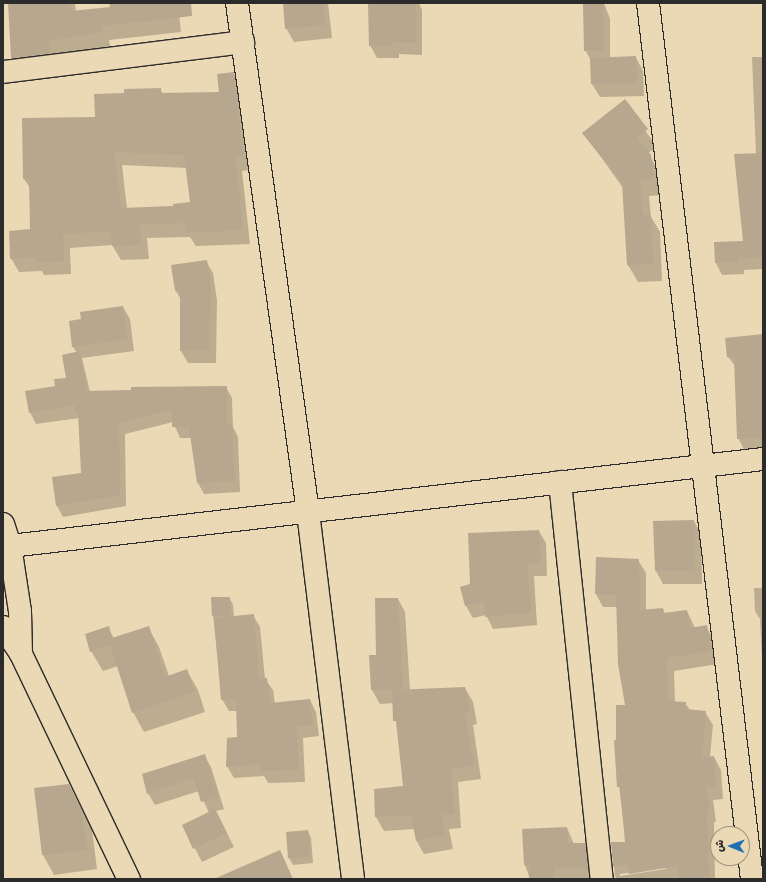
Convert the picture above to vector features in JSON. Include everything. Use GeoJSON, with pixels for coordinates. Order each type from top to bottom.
{"type":"FeatureCollection","features":[{"type":"Feature","properties":{"kind":"street"},"geometry":{"type":"LineString","coordinates":[[237,3],[308,512],[353,879]]}},
{"type":"Feature","properties":{"kind":"street"},"geometry":{"type":"LineString","coordinates":[[653,4],[701,465],[752,879]]}},
{"type":"Feature","properties":{"kind":"street"},"geometry":{"type":"LineString","coordinates":[[3,72],[243,42]]}},
{"type":"Feature","properties":{"kind":"street"},"geometry":{"type":"LineString","coordinates":[[10,546],[763,459]]}},
{"type":"Feature","properties":{"kind":"street"},"geometry":{"type":"LineString","coordinates":[[560,482],[602,879]]}},
{"type":"Feature","properties":{"kind":"street"},"geometry":{"type":"LineString","coordinates":[[3,524],[10,546],[20,611],[21,654]]}},
{"type":"Feature","properties":{"kind":"street"},"geometry":{"type":"LineString","coordinates":[[3,627],[21,654],[129,879]]}},
{"type":"Feature","properties":{"kind":"building"},"geometry":{"type":"Polygon","coordinates":[[[8,3],[70,3],[71,11],[110,7],[109,3],[191,3],[192,16],[102,26],[102,32],[49,41],[50,54],[11,58],[8,3]]]}},
{"type":"Feature","properties":{"kind":"building"},"geometry":{"type":"Polygon","coordinates":[[[283,3],[323,3],[325,25],[285,29],[283,3]]]}},
{"type":"Feature","properties":{"kind":"building"},"geometry":{"type":"Polygon","coordinates":[[[368,3],[416,3],[416,43],[393,42],[393,46],[369,46],[368,3]]]}},
{"type":"Feature","properties":{"kind":"building"},"geometry":{"type":"Polygon","coordinates":[[[583,3],[603,3],[604,50],[584,51],[583,3]]]}},
{"type":"Feature","properties":{"kind":"building"},"geometry":{"type":"Polygon","coordinates":[[[636,56],[637,83],[591,84],[590,58],[636,56]]]}},
{"type":"Feature","properties":{"kind":"building"},"geometry":{"type":"Polygon","coordinates":[[[234,72],[243,156],[235,157],[243,230],[187,233],[185,223],[140,224],[141,245],[112,246],[111,231],[63,234],[64,261],[35,262],[35,257],[10,259],[9,231],[30,229],[29,179],[23,179],[22,118],[95,117],[94,94],[124,93],[124,89],[161,88],[161,93],[219,92],[217,74],[234,72]],[[114,152],[121,208],[173,206],[173,204],[190,202],[184,155],[114,152]]]}},
{"type":"Feature","properties":{"kind":"building"},"geometry":{"type":"Polygon","coordinates":[[[625,99],[648,129],[637,138],[651,155],[654,178],[640,180],[643,215],[651,215],[653,264],[627,265],[622,183],[582,133],[625,99]]]}},
{"type":"Feature","properties":{"kind":"building"},"geometry":{"type":"Polygon","coordinates":[[[763,153],[763,257],[738,259],[738,263],[715,263],[714,242],[743,241],[734,154],[763,153]]]}},
{"type":"Feature","properties":{"kind":"building"},"geometry":{"type":"Polygon","coordinates":[[[207,260],[211,286],[209,351],[180,351],[180,291],[175,291],[171,265],[207,260]]]}},
{"type":"Feature","properties":{"kind":"building"},"geometry":{"type":"Polygon","coordinates":[[[123,306],[128,339],[72,347],[69,321],[81,319],[80,312],[123,306]]]}},
{"type":"Feature","properties":{"kind":"building"},"geometry":{"type":"Polygon","coordinates":[[[763,334],[763,438],[737,439],[734,357],[727,357],[725,338],[763,334]]]}},
{"type":"Feature","properties":{"kind":"building"},"geometry":{"type":"Polygon","coordinates":[[[80,351],[86,391],[131,390],[131,387],[227,386],[227,425],[232,425],[235,481],[197,483],[189,427],[172,427],[172,409],[119,423],[120,495],[56,506],[52,477],[81,473],[78,413],[75,413],[74,405],[29,413],[25,391],[55,386],[54,379],[66,378],[62,355],[80,351]]]}},
{"type":"Feature","properties":{"kind":"building"},"geometry":{"type":"Polygon","coordinates":[[[694,520],[695,571],[655,571],[653,521],[694,520]]]}},
{"type":"Feature","properties":{"kind":"building"},"geometry":{"type":"Polygon","coordinates":[[[539,530],[541,563],[527,564],[531,613],[485,617],[484,601],[465,606],[460,587],[470,584],[468,533],[539,530]]]}},
{"type":"Feature","properties":{"kind":"building"},"geometry":{"type":"Polygon","coordinates":[[[596,557],[639,559],[640,610],[663,608],[664,613],[687,610],[690,628],[707,625],[711,651],[667,658],[668,701],[686,702],[686,709],[706,711],[702,757],[714,756],[716,786],[706,787],[710,809],[707,810],[709,879],[679,879],[678,866],[629,874],[628,865],[613,866],[611,842],[625,842],[620,787],[617,787],[614,740],[616,740],[616,705],[625,705],[618,664],[616,595],[595,594],[596,557]]]}},
{"type":"Feature","properties":{"kind":"building"},"geometry":{"type":"Polygon","coordinates":[[[211,597],[230,597],[231,615],[212,616],[211,597]]]}},
{"type":"Feature","properties":{"kind":"building"},"geometry":{"type":"Polygon","coordinates":[[[375,598],[398,598],[403,689],[371,690],[369,655],[376,655],[375,598]]]}},
{"type":"Feature","properties":{"kind":"building"},"geometry":{"type":"Polygon","coordinates":[[[254,614],[259,679],[267,678],[270,703],[310,699],[313,725],[297,726],[299,770],[260,771],[260,764],[226,767],[227,738],[237,737],[236,700],[221,700],[214,618],[254,614]]]}},
{"type":"Feature","properties":{"kind":"building"},"geometry":{"type":"Polygon","coordinates":[[[109,626],[112,638],[149,626],[165,677],[187,669],[195,692],[132,713],[110,645],[90,652],[85,634],[109,626]]]}},
{"type":"Feature","properties":{"kind":"building"},"geometry":{"type":"Polygon","coordinates":[[[465,687],[470,711],[465,712],[474,765],[451,769],[454,814],[442,815],[445,835],[416,841],[411,815],[375,817],[374,789],[403,786],[396,721],[393,721],[392,690],[465,687]]]}},
{"type":"Feature","properties":{"kind":"building"},"geometry":{"type":"Polygon","coordinates":[[[205,754],[218,797],[201,802],[194,778],[147,794],[142,774],[205,754]]]}},
{"type":"Feature","properties":{"kind":"building"},"geometry":{"type":"Polygon","coordinates":[[[69,784],[81,809],[87,850],[42,855],[34,788],[69,784]]]}},
{"type":"Feature","properties":{"kind":"building"},"geometry":{"type":"Polygon","coordinates":[[[215,809],[227,833],[193,849],[182,825],[215,809]]]}},
{"type":"Feature","properties":{"kind":"building"},"geometry":{"type":"Polygon","coordinates":[[[567,827],[568,843],[586,843],[588,867],[554,868],[554,879],[529,879],[529,865],[524,865],[522,829],[567,827]]]}},
{"type":"Feature","properties":{"kind":"building"},"geometry":{"type":"Polygon","coordinates":[[[308,830],[310,857],[288,858],[286,832],[308,830]]]}},
{"type":"Feature","properties":{"kind":"building"},"geometry":{"type":"Polygon","coordinates":[[[280,850],[293,879],[214,879],[280,850]]]}}]}
